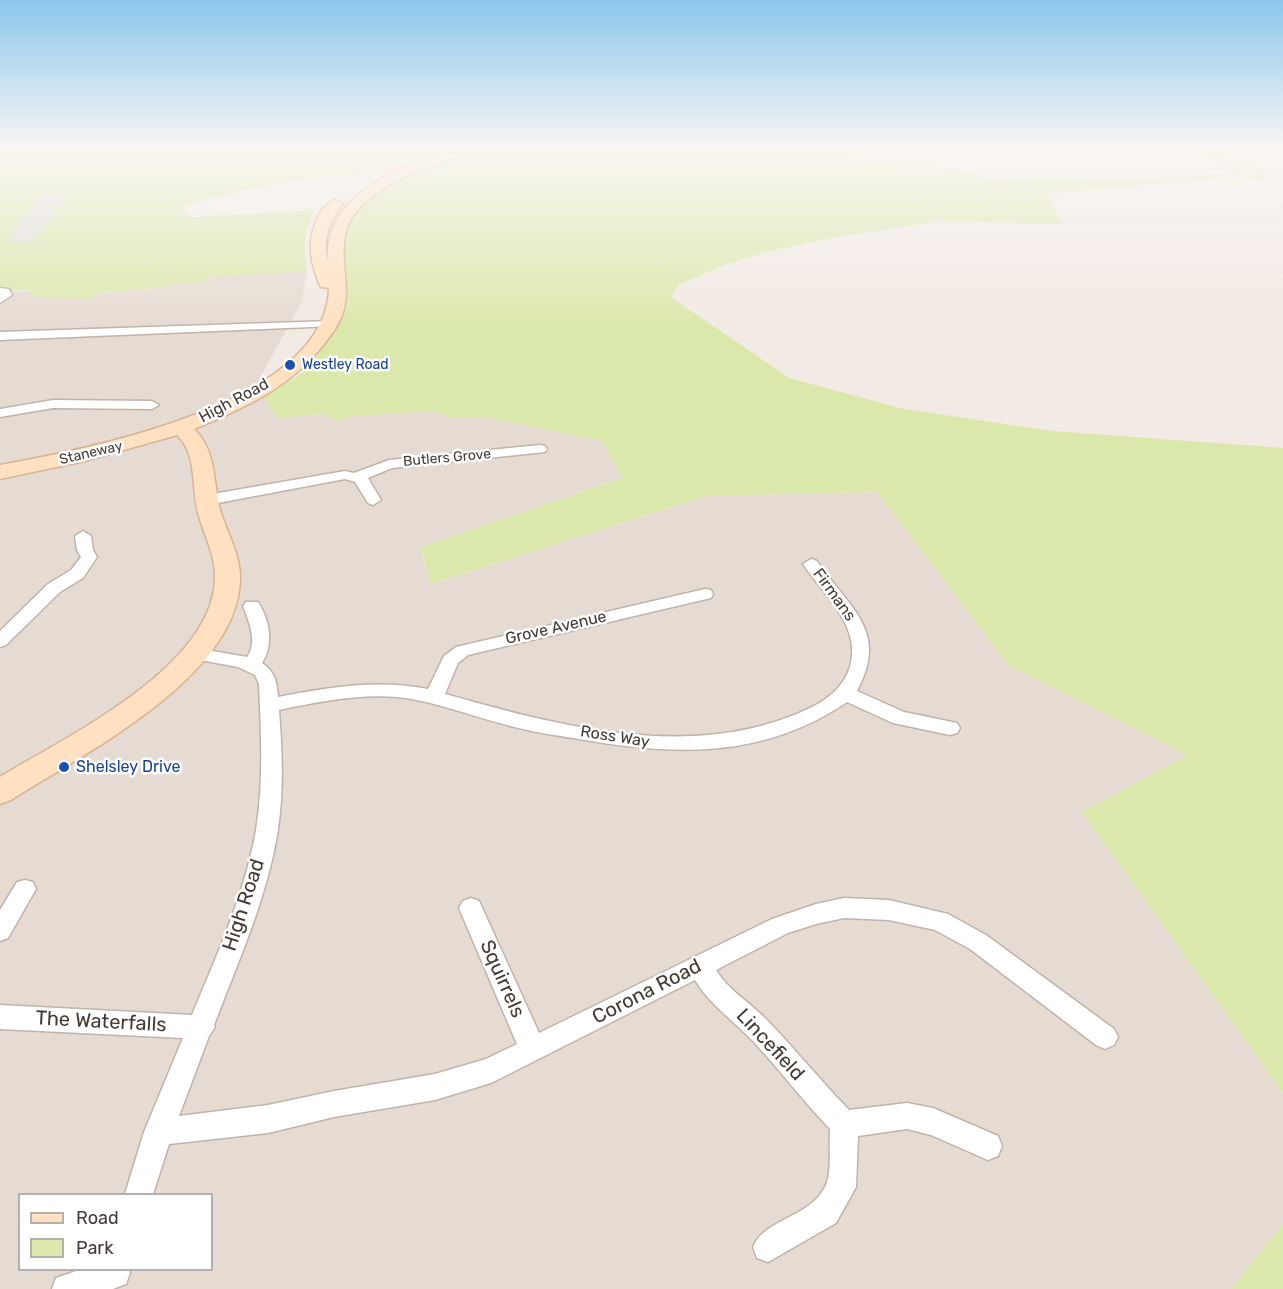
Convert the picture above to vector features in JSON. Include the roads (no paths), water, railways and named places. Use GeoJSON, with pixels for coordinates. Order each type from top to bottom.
{"type":"FeatureCollection","features":[{"type":"Feature","properties":{"kind":"main road","name":"High Road"},"geometry":{"type":"LineString","coordinates":[[0,792],[137,705],[165,683],[195,654],[218,621],[225,601],[228,580],[226,561],[207,500],[199,448],[194,439],[181,428],[240,401],[289,371],[320,341],[337,309],[335,247],[343,218],[352,208]]}},
{"type":"Feature","properties":{"kind":"main road","name":"Staneway"},"geometry":{"type":"LineString","coordinates":[[0,472],[113,448],[181,428]]}},
{"type":"Feature","properties":{"kind":"street"},"geometry":{"type":"LineString","coordinates":[[0,291],[5,291],[7,295],[0,300]]}},
{"type":"Feature","properties":{"kind":"street"},"geometry":{"type":"LineString","coordinates":[[0,336],[331,324]]}},
{"type":"Feature","properties":{"kind":"street"},"geometry":{"type":"LineString","coordinates":[[0,413],[52,404],[152,405]]}},
{"type":"Feature","properties":{"kind":"street","name":"Butlers Grove"},"geometry":{"type":"LineString","coordinates":[[207,500],[329,476],[357,477],[389,464],[540,449]]}},
{"type":"Feature","properties":{"kind":"street"},"geometry":{"type":"LineString","coordinates":[[357,477],[364,482],[373,500]]}},
{"type":"Feature","properties":{"kind":"street"},"geometry":{"type":"LineString","coordinates":[[0,641],[54,588],[77,574],[89,558],[83,536]]}},
{"type":"Feature","properties":{"kind":"street","name":"Firmans"},"geometry":{"type":"LineString","coordinates":[[811,564],[848,613],[861,635],[862,661],[854,683],[846,694]]}},
{"type":"Feature","properties":{"kind":"street","name":"Grove Avenue"},"geometry":{"type":"LineString","coordinates":[[434,697],[450,660],[462,651],[705,594]]}},
{"type":"Feature","properties":{"kind":"street"},"geometry":{"type":"LineString","coordinates":[[195,654],[250,665],[259,655],[263,645],[252,606]]}},
{"type":"Feature","properties":{"kind":"street","name":"High Road"},"geometry":{"type":"LineString","coordinates":[[139,1193],[158,1132],[202,1026],[250,897],[266,833],[272,778],[269,705],[265,676],[262,671],[250,665]]}},
{"type":"Feature","properties":{"kind":"street","name":"Ross Way"},"geometry":{"type":"LineString","coordinates":[[269,705],[363,690],[397,691],[434,697],[532,724],[650,743],[684,745],[749,737],[784,729],[817,713],[846,694]]}},
{"type":"Feature","properties":{"kind":"street"},"geometry":{"type":"LineString","coordinates":[[846,694],[900,718],[950,728]]}},
{"type":"Feature","properties":{"kind":"street"},"geometry":{"type":"LineString","coordinates":[[0,932],[25,889]]}},
{"type":"Feature","properties":{"kind":"street","name":"Squirrels"},"geometry":{"type":"LineString","coordinates":[[471,908],[533,1050]]}},
{"type":"Feature","properties":{"kind":"street","name":"Corona Road"},"geometry":{"type":"LineString","coordinates":[[158,1132],[268,1119],[334,1104],[435,1087],[491,1070],[780,926],[816,914],[852,908],[908,913],[940,921],[960,930],[1105,1037]]}},
{"type":"Feature","properties":{"kind":"street","name":"Lincefield"},"geometry":{"type":"LineString","coordinates":[[699,965],[715,991],[744,1014],[794,1066],[813,1092],[844,1124]]}},
{"type":"Feature","properties":{"kind":"street","name":"The Waterfalls"},"geometry":{"type":"LineString","coordinates":[[0,1017],[202,1026]]}},
{"type":"Feature","properties":{"kind":"street"},"geometry":{"type":"LineString","coordinates":[[768,1247],[826,1213],[842,1187],[844,1124],[889,1116],[907,1116],[933,1122],[988,1146]]}},
{"type":"Feature","properties":{"kind":"street"},"geometry":{"type":"LineString","coordinates":[[67,1289],[113,1277]]}},
{"type":"Feature","properties":{"kind":"place","name":"Westley Road"},"geometry":{"type":"Point","coordinates":[290,365]}},
{"type":"Feature","properties":{"kind":"place","name":"Shelsley Drive"},"geometry":{"type":"Point","coordinates":[64,767]}}]}
